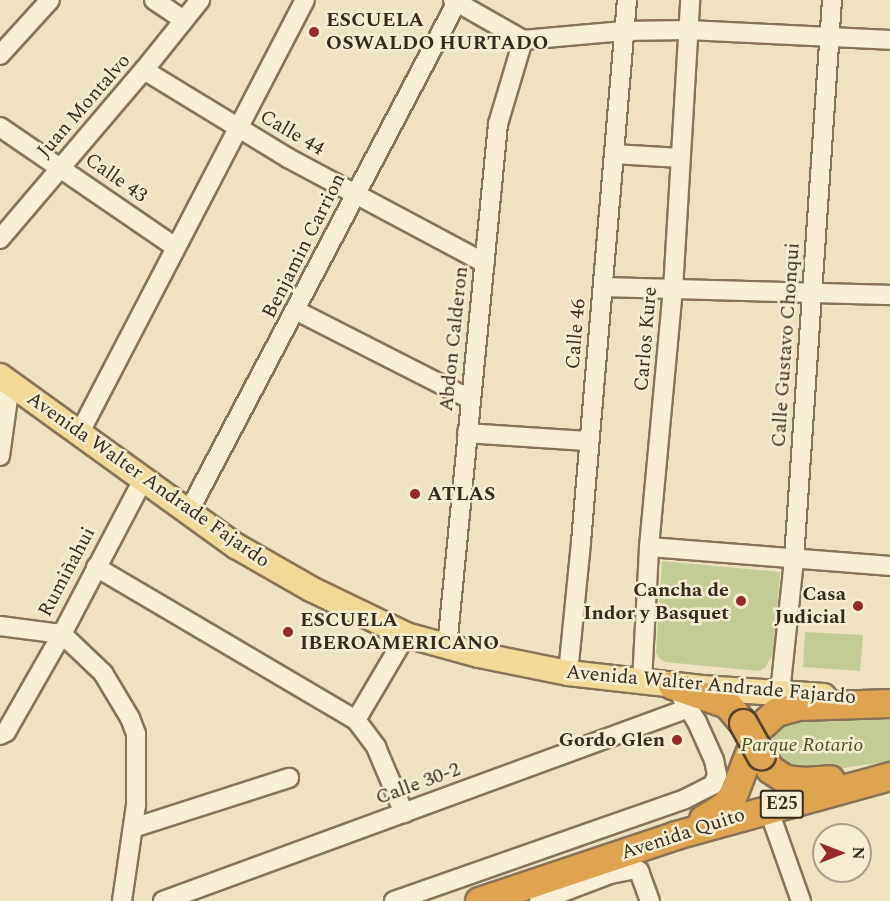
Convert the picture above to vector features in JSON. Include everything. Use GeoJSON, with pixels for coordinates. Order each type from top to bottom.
{"type":"FeatureCollection","features":[{"type":"Feature","properties":{"kind":"highway"},"geometry":{"type":"LineString","coordinates":[[672,685],[727,704],[753,723]]}},
{"type":"Feature","properties":{"kind":"highway"},"geometry":{"type":"LineString","coordinates":[[753,723],[776,712],[799,706],[890,703]]}},
{"type":"Feature","properties":{"kind":"highway"},"geometry":{"type":"LineString","coordinates":[[685,819],[729,801],[755,754],[753,723]]}},
{"type":"Feature","properties":{"kind":"highway"},"geometry":{"type":"LineString","coordinates":[[755,754],[770,769],[794,781],[890,774]]}},
{"type":"Feature","properties":{"kind":"highway","name":"Avenida Quito"},"geometry":{"type":"LineString","coordinates":[[479,901],[685,819],[768,808],[890,774]]}},
{"type":"Feature","properties":{"kind":"main road","name":"Avenida Walter Andrade Fajardo"},"geometry":{"type":"LineString","coordinates":[[5,380],[237,546],[311,589],[406,635],[447,647],[568,673],[672,685],[890,703]]}},
{"type":"Feature","properties":{"kind":"street"},"geometry":{"type":"LineString","coordinates":[[0,55],[50,0]]}},
{"type":"Feature","properties":{"kind":"street"},"geometry":{"type":"LineString","coordinates":[[154,0],[184,20]]}},
{"type":"Feature","properties":{"kind":"street","name":"Juan Montalvo"},"geometry":{"type":"LineString","coordinates":[[0,238],[144,70],[200,0]]}},
{"type":"Feature","properties":{"kind":"street"},"geometry":{"type":"LineString","coordinates":[[79,434],[175,247],[240,129],[305,0]]}},
{"type":"Feature","properties":{"kind":"street","name":"Calle 46"},"geometry":{"type":"LineString","coordinates":[[568,673],[627,0]]}},
{"type":"Feature","properties":{"kind":"street","name":"Carlos Kure"},"geometry":{"type":"LineString","coordinates":[[642,682],[649,547],[673,290],[690,0]]}},
{"type":"Feature","properties":{"kind":"street","name":"Calle Gustavo Chonqui"},"geometry":{"type":"LineString","coordinates":[[780,693],[794,559],[832,0]]}},
{"type":"Feature","properties":{"kind":"street"},"geometry":{"type":"LineString","coordinates":[[456,1],[523,40],[624,31],[688,30],[890,40]]}},
{"type":"Feature","properties":{"kind":"street","name":"Benjamin Carrion"},"geometry":{"type":"LineString","coordinates":[[189,512],[297,311],[456,1]]}},
{"type":"Feature","properties":{"kind":"street","name":"Abdon Calderon"},"geometry":{"type":"LineString","coordinates":[[447,647],[466,433],[498,124],[523,40]]}},
{"type":"Feature","properties":{"kind":"street","name":"Calle 44"},"geometry":{"type":"LineString","coordinates":[[144,70],[240,129],[484,263]]}},
{"type":"Feature","properties":{"kind":"street","name":"Calle 43"},"geometry":{"type":"LineString","coordinates":[[0,127],[175,247]]}},
{"type":"Feature","properties":{"kind":"street"},"geometry":{"type":"LineString","coordinates":[[614,154],[681,158]]}},
{"type":"Feature","properties":{"kind":"street"},"geometry":{"type":"LineString","coordinates":[[603,287],[813,291],[890,295]]}},
{"type":"Feature","properties":{"kind":"street"},"geometry":{"type":"LineString","coordinates":[[297,311],[470,399]]}},
{"type":"Feature","properties":{"kind":"street"},"geometry":{"type":"LineString","coordinates":[[0,456],[5,380]]}},
{"type":"Feature","properties":{"kind":"street"},"geometry":{"type":"LineString","coordinates":[[466,433],[589,441]]}},
{"type":"Feature","properties":{"kind":"street","name":"Rumiñahui"},"geometry":{"type":"LineString","coordinates":[[0,626],[62,634],[143,480]]}},
{"type":"Feature","properties":{"kind":"street"},"geometry":{"type":"LineString","coordinates":[[649,547],[890,566]]}},
{"type":"Feature","properties":{"kind":"street"},"geometry":{"type":"LineString","coordinates":[[96,567],[356,720],[376,747],[404,813]]}},
{"type":"Feature","properties":{"kind":"street"},"geometry":{"type":"LineString","coordinates":[[0,735],[6,732],[62,634],[103,673],[130,718],[136,734],[136,806],[122,901]]}},
{"type":"Feature","properties":{"kind":"street"},"geometry":{"type":"LineString","coordinates":[[356,720],[406,635]]}},
{"type":"Feature","properties":{"kind":"street"},"geometry":{"type":"LineString","coordinates":[[394,901],[685,819],[713,785],[717,775],[707,741],[672,685]]}},
{"type":"Feature","properties":{"kind":"street","name":"Calle 30-2"},"geometry":{"type":"LineString","coordinates":[[163,901],[688,708]]}},
{"type":"Feature","properties":{"kind":"street"},"geometry":{"type":"LineString","coordinates":[[133,828],[289,778]]}},
{"type":"Feature","properties":{"kind":"street"},"geometry":{"type":"LineString","coordinates":[[768,808],[801,901]]}},
{"type":"Feature","properties":{"kind":"street"},"geometry":{"type":"LineString","coordinates":[[539,901],[610,874],[636,869],[639,871],[650,901]]}},
{"type":"Feature","properties":{"kind":"green space"},"geometry":{"type":"Polygon","coordinates":[[[662,561],[780,572],[774,652],[765,668],[759,671],[665,662],[659,658],[656,653],[662,561]]]}},
{"type":"Feature","properties":{"kind":"green space"},"geometry":{"type":"Polygon","coordinates":[[[805,632],[863,635],[860,671],[803,667],[805,632]]]}},
{"type":"Feature","properties":{"kind":"green space","name":"Parque Rotario"},"geometry":{"type":"Polygon","coordinates":[[[797,717],[890,718],[890,761],[798,775],[778,766],[763,743],[774,725],[797,717]]]}},
{"type":"Feature","properties":{"kind":"place","name":"ESCUELA OSWALDO HURTADO"},"geometry":{"type":"Point","coordinates":[314,32]}},
{"type":"Feature","properties":{"kind":"place","name":"ATLAS"},"geometry":{"type":"Point","coordinates":[415,494]}},
{"type":"Feature","properties":{"kind":"place","name":"Cancha de Indor y Basquet"},"geometry":{"type":"Point","coordinates":[741,601]}},
{"type":"Feature","properties":{"kind":"place","name":"Casa Judicial"},"geometry":{"type":"Point","coordinates":[858,606]}},
{"type":"Feature","properties":{"kind":"place","name":"ESCUELA IBEROAMERICANO"},"geometry":{"type":"Point","coordinates":[288,632]}},
{"type":"Feature","properties":{"kind":"place","name":"Gordo Glen"},"geometry":{"type":"Point","coordinates":[677,740]}}]}
